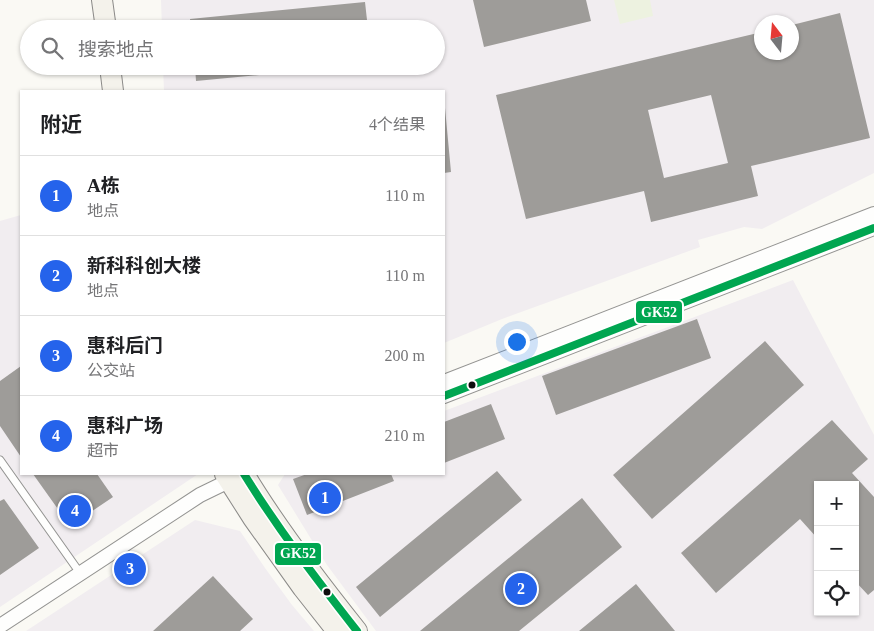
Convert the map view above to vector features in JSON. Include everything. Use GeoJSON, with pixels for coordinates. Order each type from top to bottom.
{"type":"FeatureCollection","features":[{"type":"Feature","properties":{"kind":"street"},"geometry":{"type":"LineString","coordinates":[[102,0],[105,20]]}},
{"type":"Feature","properties":{"kind":"street"},"geometry":{"type":"LineString","coordinates":[[111,75],[113,90]]}},
{"type":"Feature","properties":{"kind":"street"},"geometry":{"type":"LineString","coordinates":[[445,382],[874,214]]}},
{"type":"Feature","properties":{"kind":"street"},"geometry":{"type":"LineString","coordinates":[[445,396],[874,228]]}},
{"type":"Feature","properties":{"kind":"street"},"geometry":{"type":"LineString","coordinates":[[0,626],[200,495],[234,475]]}},
{"type":"Feature","properties":{"kind":"street"},"geometry":{"type":"LineString","coordinates":[[234,475],[252,518],[337,631]]}},
{"type":"Feature","properties":{"kind":"street"},"geometry":{"type":"LineString","coordinates":[[234,475],[262,503],[317,580],[357,631]]}},
{"type":"Feature","properties":{"kind":"lane"},"geometry":{"type":"LineString","coordinates":[[0,460],[80,573]]}},
{"type":"Feature","properties":{"kind":"shaded area"},"geometry":{"type":"Polygon","coordinates":[[[161,0],[874,0],[874,173],[762,229],[744,227],[698,240],[700,247],[502,319],[445,343],[445,90],[164,90],[163,75],[445,75],[445,20],[162,20],[161,0]]]}},
{"type":"Feature","properties":{"kind":"shaded area"},"geometry":{"type":"Polygon","coordinates":[[[20,215],[20,475],[197,475],[0,607],[0,221],[20,215]]]}},
{"type":"Feature","properties":{"kind":"shaded area"},"geometry":{"type":"Polygon","coordinates":[[[793,280],[874,435],[874,631],[376,631],[327,565],[278,485],[284,475],[445,475],[445,411],[793,280]]]}},
{"type":"Feature","properties":{"kind":"shaded area"},"geometry":{"type":"Polygon","coordinates":[[[195,520],[240,531],[292,605],[314,631],[26,631],[195,520]]]}},
{"type":"Feature","properties":{"kind":"green space"},"geometry":{"type":"Polygon","coordinates":[[[614,0],[650,0],[653,16],[620,24],[614,0]]]}},
{"type":"Feature","properties":{"kind":"building"},"geometry":{"type":"Polygon","coordinates":[[[473,0],[586,0],[591,21],[484,47],[473,0]]]}},
{"type":"Feature","properties":{"kind":"building"},"geometry":{"type":"Polygon","coordinates":[[[365,2],[367,20],[190,20],[365,2]]]}},
{"type":"Feature","properties":{"kind":"building"},"geometry":{"type":"Polygon","coordinates":[[[840,13],[870,138],[751,166],[758,196],[651,222],[644,191],[526,219],[496,95],[754,34],[754,60],[799,60],[799,23],[840,13]],[[711,95],[648,110],[664,178],[728,163],[711,95]]]}},
{"type":"Feature","properties":{"kind":"building"},"geometry":{"type":"Polygon","coordinates":[[[196,75],[259,75],[196,81],[196,75]]]}},
{"type":"Feature","properties":{"kind":"building"},"geometry":{"type":"Polygon","coordinates":[[[445,108],[451,172],[445,173],[445,108]]]}},
{"type":"Feature","properties":{"kind":"building"},"geometry":{"type":"Polygon","coordinates":[[[697,319],[711,358],[556,415],[542,376],[697,319]]]}},
{"type":"Feature","properties":{"kind":"building"},"geometry":{"type":"Polygon","coordinates":[[[765,341],[804,385],[652,519],[613,475],[765,341]]]}},
{"type":"Feature","properties":{"kind":"building"},"geometry":{"type":"Polygon","coordinates":[[[20,367],[20,456],[0,426],[0,381],[20,367]]]}},
{"type":"Feature","properties":{"kind":"building"},"geometry":{"type":"Polygon","coordinates":[[[491,404],[505,439],[445,463],[445,422],[491,404]]]}},
{"type":"Feature","properties":{"kind":"building"},"geometry":{"type":"Polygon","coordinates":[[[832,420],[868,459],[852,473],[874,497],[874,590],[868,595],[859,585],[859,481],[814,481],[814,535],[800,519],[716,593],[681,553],[832,420]]]}},
{"type":"Feature","properties":{"kind":"building"},"geometry":{"type":"Polygon","coordinates":[[[497,471],[522,500],[380,617],[356,587],[497,471]]]}},
{"type":"Feature","properties":{"kind":"building"},"geometry":{"type":"Polygon","coordinates":[[[34,475],[98,475],[113,497],[70,526],[34,475]]]}},
{"type":"Feature","properties":{"kind":"building"},"geometry":{"type":"Polygon","coordinates":[[[304,475],[391,475],[394,481],[307,515],[293,479],[304,475]]]}},
{"type":"Feature","properties":{"kind":"building"},"geometry":{"type":"Polygon","coordinates":[[[582,498],[622,547],[519,631],[420,631],[582,498]]]}},
{"type":"Feature","properties":{"kind":"building"},"geometry":{"type":"Polygon","coordinates":[[[4,499],[39,548],[0,575],[0,501],[4,499]]]}},
{"type":"Feature","properties":{"kind":"building"},"geometry":{"type":"Polygon","coordinates":[[[213,576],[253,619],[240,631],[153,631],[213,576]]]}},
{"type":"Feature","properties":{"kind":"building"},"geometry":{"type":"Polygon","coordinates":[[[636,584],[675,631],[579,631],[636,584]]]}},
{"type":"Feature","properties":{"kind":"transit line","name":"GK52"},"geometry":{"type":"LineString","coordinates":[[445,396],[874,228]]}},
{"type":"Feature","properties":{"kind":"transit line","name":"GK52"},"geometry":{"type":"LineString","coordinates":[[245,475],[284,534],[357,631]]}},
{"type":"Feature","properties":{"kind":"place","name":"A栋"},"geometry":{"type":"Point","coordinates":[325,498]}},
{"type":"Feature","properties":{"kind":"place","name":"惠科广场"},"geometry":{"type":"Point","coordinates":[75,511]}},
{"type":"Feature","properties":{"kind":"place","name":"惠科后门"},"geometry":{"type":"Point","coordinates":[130,569]}},
{"type":"Feature","properties":{"kind":"place","name":"新科科创大楼"},"geometry":{"type":"Point","coordinates":[521,589]}}]}
